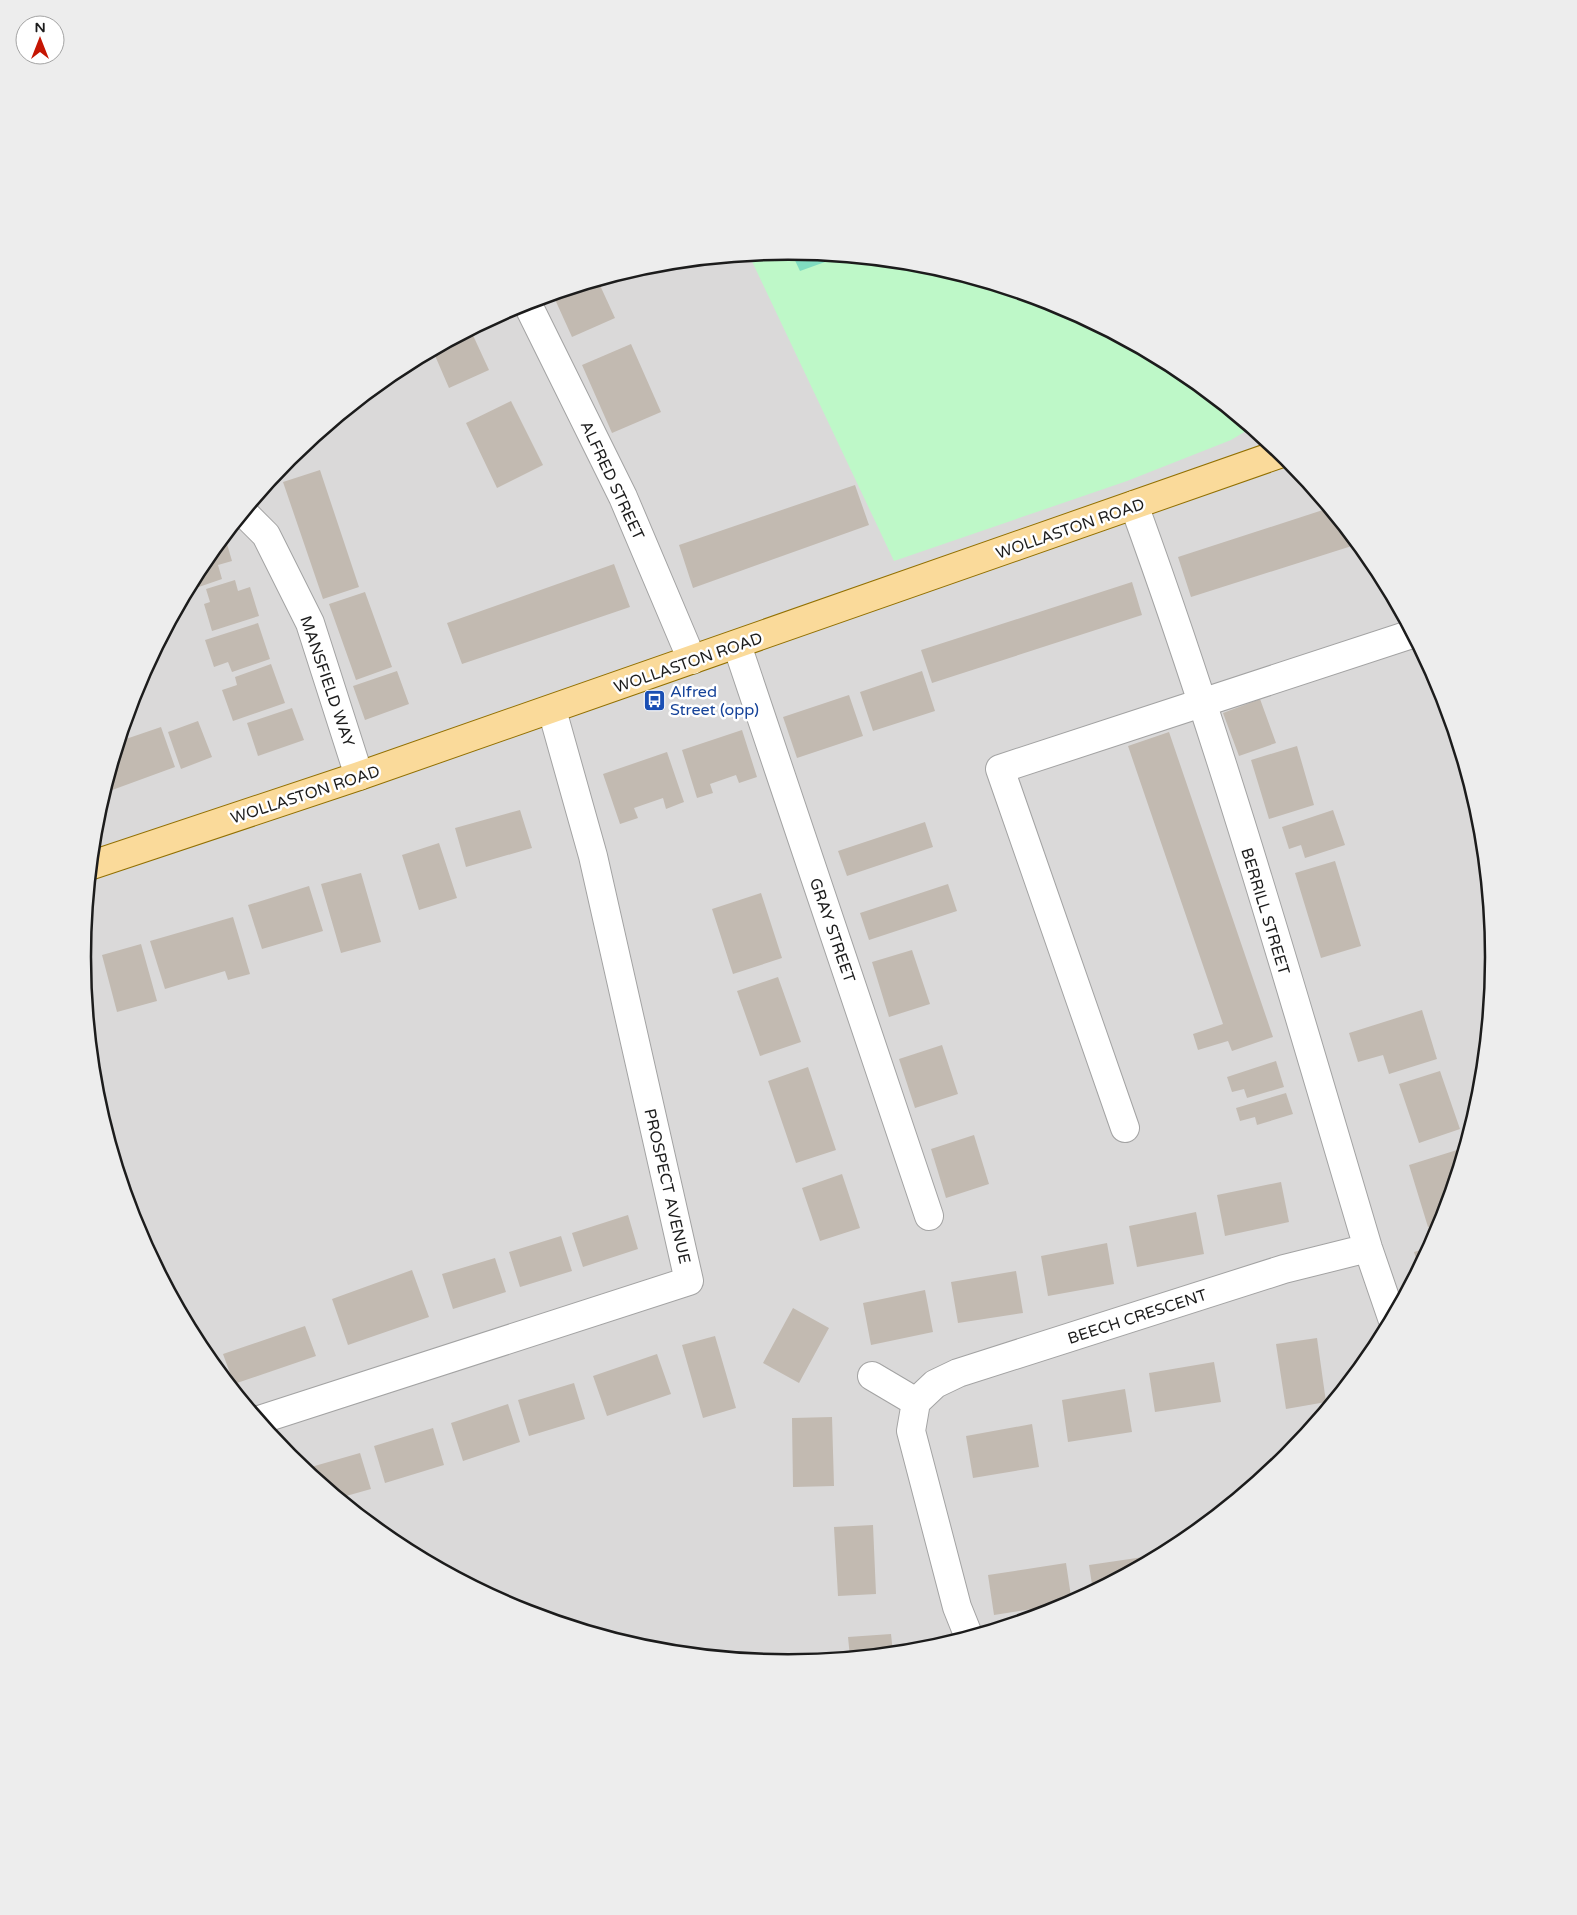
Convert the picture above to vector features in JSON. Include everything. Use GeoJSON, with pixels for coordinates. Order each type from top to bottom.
{"type":"FeatureCollection","features":[{"type":"Feature","properties":{"kind":"main road","name":"WOLLASTON ROAD"},"geometry":{"type":"LineString","coordinates":[[98,863],[552,710],[1273,456]]}},
{"type":"Feature","properties":{"kind":"street","name":"ALFRED STREET"},"geometry":{"type":"LineString","coordinates":[[530,310],[623,497],[692,660]]}},
{"type":"Feature","properties":{"kind":"street","name":"BERRILL STREET"},"geometry":{"type":"LineString","coordinates":[[1134,506],[1170,603],[1202,703],[1368,1248],[1389,1310]]}},
{"type":"Feature","properties":{"kind":"street","name":"MANSFIELD WAY"},"geometry":{"type":"LineString","coordinates":[[248,517],[266,535],[310,623],[359,776]]}},
{"type":"Feature","properties":{"kind":"street"},"geometry":{"type":"LineString","coordinates":[[1125,1128],[1000,769],[1407,636]]}},
{"type":"Feature","properties":{"kind":"street","name":"GRAY STREET"},"geometry":{"type":"LineString","coordinates":[[738,645],[929,1216]]}},
{"type":"Feature","properties":{"kind":"street","name":"PROSPECT AVENUE"},"geometry":{"type":"LineString","coordinates":[[265,1418],[689,1281],[593,856],[552,710]]}},
{"type":"Feature","properties":{"kind":"street","name":"BEECH CRESCENT"},"geometry":{"type":"LineString","coordinates":[[916,1402],[935,1384],[958,1373],[1284,1269],[1368,1248]]}},
{"type":"Feature","properties":{"kind":"street"},"geometry":{"type":"LineString","coordinates":[[872,1376],[916,1402],[911,1431],[957,1607],[967,1632]]}},
{"type":"Feature","properties":{"kind":"shaded area"},"geometry":{"type":"Polygon","coordinates":[[[788,260],[880,266],[969,284],[1013,297],[1097,332],[1137,354],[1213,404],[1248,433],[1282,464],[1342,533],[1368,570],[1414,649],[1449,733],[1462,777],[1480,866],[1486,958],[1480,1049],[1462,1138],[1449,1182],[1414,1266],[1392,1306],[1342,1382],[1313,1417],[1282,1451],[1213,1511],[1176,1537],[1097,1583],[1013,1618],[969,1631],[880,1649],[834,1653],[788,1655],[697,1649],[608,1631],[564,1618],[480,1583],[440,1561],[364,1511],[329,1482],[295,1451],[235,1382],[209,1345],[163,1266],[128,1182],[115,1138],[97,1049],[93,1003],[91,958],[97,866],[115,777],[128,733],[163,649],[185,609],[235,533],[264,498],[295,464],[364,404],[401,378],[480,332],[564,297],[608,284],[697,266],[743,262],[788,260]]]}},
{"type":"Feature","properties":{"kind":"green space"},"geometry":{"type":"Polygon","coordinates":[[[788,260],[880,266],[969,284],[1013,297],[1097,332],[1137,354],[1213,404],[1246,431],[1231,440],[1127,481],[894,561],[752,262],[788,260]]]}},
{"type":"Feature","properties":{"kind":"green space"},"geometry":{"type":"Polygon","coordinates":[[[795,260],[826,262],[800,271],[795,260]]]}},
{"type":"Feature","properties":{"kind":"building"},"geometry":{"type":"Polygon","coordinates":[[[600,286],[615,318],[572,337],[555,300],[600,286]]]}},
{"type":"Feature","properties":{"kind":"building"},"geometry":{"type":"Polygon","coordinates":[[[473,336],[489,370],[449,388],[435,357],[473,336]]]}},
{"type":"Feature","properties":{"kind":"building"},"geometry":{"type":"Polygon","coordinates":[[[631,344],[661,412],[612,433],[582,365],[631,344]]]}},
{"type":"Feature","properties":{"kind":"building"},"geometry":{"type":"Polygon","coordinates":[[[511,401],[543,465],[497,488],[466,423],[511,401]]]}},
{"type":"Feature","properties":{"kind":"building"},"geometry":{"type":"Polygon","coordinates":[[[320,470],[359,587],[323,599],[283,482],[320,470]]]}},
{"type":"Feature","properties":{"kind":"building"},"geometry":{"type":"Polygon","coordinates":[[[855,485],[869,525],[693,588],[679,545],[855,485]]]}},
{"type":"Feature","properties":{"kind":"building"},"geometry":{"type":"Polygon","coordinates":[[[1323,510],[1351,546],[1191,597],[1178,557],[1323,510]]]}},
{"type":"Feature","properties":{"kind":"building"},"geometry":{"type":"Polygon","coordinates":[[[227,544],[232,561],[218,565],[222,579],[198,587],[227,544]]]}},
{"type":"Feature","properties":{"kind":"building"},"geometry":{"type":"Polygon","coordinates":[[[614,564],[630,607],[462,664],[447,623],[614,564]]]}},
{"type":"Feature","properties":{"kind":"building"},"geometry":{"type":"Polygon","coordinates":[[[235,580],[238,591],[250,587],[259,616],[212,631],[204,604],[210,602],[206,589],[235,580]]]}},
{"type":"Feature","properties":{"kind":"building"},"geometry":{"type":"Polygon","coordinates":[[[1132,582],[1142,615],[932,683],[921,650],[1132,582]]]}},
{"type":"Feature","properties":{"kind":"building"},"geometry":{"type":"Polygon","coordinates":[[[365,592],[392,667],[356,680],[329,604],[365,592]]]}},
{"type":"Feature","properties":{"kind":"building"},"geometry":{"type":"Polygon","coordinates":[[[258,623],[270,659],[232,672],[228,662],[214,667],[205,640],[258,623]]]}},
{"type":"Feature","properties":{"kind":"building"},"geometry":{"type":"Polygon","coordinates":[[[271,664],[285,703],[233,721],[222,690],[237,685],[235,677],[271,664]]]}},
{"type":"Feature","properties":{"kind":"building"},"geometry":{"type":"Polygon","coordinates":[[[397,671],[409,704],[365,720],[353,686],[397,671]]]}},
{"type":"Feature","properties":{"kind":"building"},"geometry":{"type":"Polygon","coordinates":[[[922,671],[935,711],[873,731],[860,692],[922,671]]]}},
{"type":"Feature","properties":{"kind":"building"},"geometry":{"type":"Polygon","coordinates":[[[849,695],[863,736],[797,758],[783,717],[849,695]]]}},
{"type":"Feature","properties":{"kind":"building"},"geometry":{"type":"Polygon","coordinates":[[[1260,699],[1276,743],[1239,756],[1223,713],[1260,699]]]}},
{"type":"Feature","properties":{"kind":"building"},"geometry":{"type":"Polygon","coordinates":[[[292,708],[304,740],[258,756],[247,723],[292,708]]]}},
{"type":"Feature","properties":{"kind":"building"},"geometry":{"type":"Polygon","coordinates":[[[198,721],[212,757],[181,769],[168,732],[198,721]]]}},
{"type":"Feature","properties":{"kind":"building"},"geometry":{"type":"Polygon","coordinates":[[[161,727],[175,767],[112,790],[126,739],[161,727]]]}},
{"type":"Feature","properties":{"kind":"building"},"geometry":{"type":"Polygon","coordinates":[[[742,730],[757,777],[739,783],[736,775],[710,784],[713,793],[697,798],[682,750],[742,730]]]}},
{"type":"Feature","properties":{"kind":"building"},"geometry":{"type":"Polygon","coordinates":[[[1169,732],[1273,1037],[1232,1051],[1228,1041],[1198,1050],[1193,1034],[1223,1024],[1128,746],[1169,732]]]}},
{"type":"Feature","properties":{"kind":"building"},"geometry":{"type":"Polygon","coordinates":[[[1297,746],[1314,805],[1269,819],[1251,760],[1297,746]]]}},
{"type":"Feature","properties":{"kind":"building"},"geometry":{"type":"Polygon","coordinates":[[[667,752],[684,802],[666,809],[663,798],[634,808],[638,818],[620,824],[603,774],[667,752]]]}},
{"type":"Feature","properties":{"kind":"building"},"geometry":{"type":"Polygon","coordinates":[[[520,810],[532,848],[466,867],[455,828],[520,810]]]}},
{"type":"Feature","properties":{"kind":"building"},"geometry":{"type":"Polygon","coordinates":[[[1333,810],[1345,845],[1305,858],[1301,845],[1289,849],[1282,827],[1333,810]]]}},
{"type":"Feature","properties":{"kind":"building"},"geometry":{"type":"Polygon","coordinates":[[[925,822],[933,847],[847,876],[838,851],[925,822]]]}},
{"type":"Feature","properties":{"kind":"building"},"geometry":{"type":"Polygon","coordinates":[[[439,843],[457,898],[419,910],[402,855],[439,843]]]}},
{"type":"Feature","properties":{"kind":"building"},"geometry":{"type":"Polygon","coordinates":[[[1335,861],[1361,946],[1321,958],[1295,873],[1335,861]]]}},
{"type":"Feature","properties":{"kind":"building"},"geometry":{"type":"Polygon","coordinates":[[[361,873],[381,942],[341,953],[321,884],[361,873]]]}},
{"type":"Feature","properties":{"kind":"building"},"geometry":{"type":"Polygon","coordinates":[[[948,884],[957,911],[869,940],[860,913],[948,884]]]}},
{"type":"Feature","properties":{"kind":"building"},"geometry":{"type":"Polygon","coordinates":[[[309,886],[323,931],[262,949],[248,905],[309,886]]]}},
{"type":"Feature","properties":{"kind":"building"},"geometry":{"type":"Polygon","coordinates":[[[761,893],[782,958],[733,974],[712,909],[761,893]]]}},
{"type":"Feature","properties":{"kind":"building"},"geometry":{"type":"Polygon","coordinates":[[[233,917],[250,974],[228,980],[225,971],[165,989],[150,941],[233,917]]]}},
{"type":"Feature","properties":{"kind":"building"},"geometry":{"type":"Polygon","coordinates":[[[141,944],[157,1001],[117,1012],[102,955],[141,944]]]}},
{"type":"Feature","properties":{"kind":"building"},"geometry":{"type":"Polygon","coordinates":[[[912,950],[930,1004],[889,1017],[872,962],[912,950]]]}},
{"type":"Feature","properties":{"kind":"building"},"geometry":{"type":"Polygon","coordinates":[[[778,977],[801,1042],[760,1056],[737,991],[778,977]]]}},
{"type":"Feature","properties":{"kind":"building"},"geometry":{"type":"Polygon","coordinates":[[[1422,1010],[1437,1059],[1389,1074],[1383,1055],[1358,1062],[1349,1033],[1422,1010]]]}},
{"type":"Feature","properties":{"kind":"building"},"geometry":{"type":"Polygon","coordinates":[[[942,1045],[958,1094],[915,1108],[899,1059],[942,1045]]]}},
{"type":"Feature","properties":{"kind":"building"},"geometry":{"type":"Polygon","coordinates":[[[1276,1061],[1284,1087],[1247,1098],[1244,1089],[1232,1092],[1227,1077],[1276,1061]]]}},
{"type":"Feature","properties":{"kind":"building"},"geometry":{"type":"Polygon","coordinates":[[[808,1067],[836,1150],[796,1163],[768,1081],[808,1067]]]}},
{"type":"Feature","properties":{"kind":"building"},"geometry":{"type":"Polygon","coordinates":[[[1440,1071],[1460,1129],[1419,1143],[1399,1084],[1440,1071]]]}},
{"type":"Feature","properties":{"kind":"building"},"geometry":{"type":"Polygon","coordinates":[[[1286,1093],[1293,1114],[1257,1125],[1255,1117],[1240,1121],[1236,1108],[1286,1093]]]}},
{"type":"Feature","properties":{"kind":"building"},"geometry":{"type":"Polygon","coordinates":[[[974,1135],[989,1184],[946,1198],[931,1149],[974,1135]]]}},
{"type":"Feature","properties":{"kind":"building"},"geometry":{"type":"Polygon","coordinates":[[[1457,1150],[1458,1152],[1433,1224],[1428,1227],[1409,1165],[1457,1150]]]}},
{"type":"Feature","properties":{"kind":"building"},"geometry":{"type":"Polygon","coordinates":[[[842,1174],[860,1228],[820,1241],[802,1188],[842,1174]]]}},
{"type":"Feature","properties":{"kind":"building"},"geometry":{"type":"Polygon","coordinates":[[[1281,1182],[1289,1222],[1225,1236],[1217,1195],[1281,1182]]]}},
{"type":"Feature","properties":{"kind":"building"},"geometry":{"type":"Polygon","coordinates":[[[1196,1212],[1204,1254],[1137,1267],[1129,1226],[1196,1212]]]}},
{"type":"Feature","properties":{"kind":"building"},"geometry":{"type":"Polygon","coordinates":[[[628,1215],[638,1249],[583,1267],[572,1233],[628,1215]]]}},
{"type":"Feature","properties":{"kind":"building"},"geometry":{"type":"Polygon","coordinates":[[[561,1236],[572,1271],[520,1287],[509,1252],[561,1236]]]}},
{"type":"Feature","properties":{"kind":"building"},"geometry":{"type":"Polygon","coordinates":[[[1107,1243],[1114,1284],[1048,1296],[1041,1256],[1107,1243]]]}},
{"type":"Feature","properties":{"kind":"building"},"geometry":{"type":"Polygon","coordinates":[[[1421,1250],[1417,1260],[1414,1252],[1421,1250]]]}},
{"type":"Feature","properties":{"kind":"building"},"geometry":{"type":"Polygon","coordinates":[[[495,1258],[506,1292],[453,1309],[442,1274],[495,1258]]]}},
{"type":"Feature","properties":{"kind":"building"},"geometry":{"type":"Polygon","coordinates":[[[412,1270],[429,1317],[348,1345],[332,1299],[412,1270]]]}},
{"type":"Feature","properties":{"kind":"building"},"geometry":{"type":"Polygon","coordinates":[[[1016,1271],[1023,1313],[958,1323],[951,1282],[1016,1271]]]}},
{"type":"Feature","properties":{"kind":"building"},"geometry":{"type":"Polygon","coordinates":[[[925,1290],[933,1332],[871,1345],[863,1303],[925,1290]]]}},
{"type":"Feature","properties":{"kind":"building"},"geometry":{"type":"Polygon","coordinates":[[[793,1308],[829,1328],[799,1383],[763,1363],[793,1308]]]}},
{"type":"Feature","properties":{"kind":"building"},"geometry":{"type":"Polygon","coordinates":[[[305,1326],[316,1356],[236,1383],[231,1377],[223,1354],[305,1326]]]}},
{"type":"Feature","properties":{"kind":"building"},"geometry":{"type":"Polygon","coordinates":[[[715,1336],[736,1408],[703,1418],[682,1345],[715,1336]]]}},
{"type":"Feature","properties":{"kind":"building"},"geometry":{"type":"Polygon","coordinates":[[[1317,1338],[1325,1402],[1286,1409],[1276,1344],[1317,1338]]]}},
{"type":"Feature","properties":{"kind":"building"},"geometry":{"type":"Polygon","coordinates":[[[657,1354],[671,1394],[607,1416],[593,1376],[657,1354]]]}},
{"type":"Feature","properties":{"kind":"building"},"geometry":{"type":"Polygon","coordinates":[[[1214,1362],[1221,1402],[1155,1412],[1149,1373],[1214,1362]]]}},
{"type":"Feature","properties":{"kind":"building"},"geometry":{"type":"Polygon","coordinates":[[[574,1383],[585,1419],[529,1436],[518,1400],[574,1383]]]}},
{"type":"Feature","properties":{"kind":"building"},"geometry":{"type":"Polygon","coordinates":[[[1125,1389],[1132,1432],[1068,1442],[1062,1400],[1125,1389]]]}},
{"type":"Feature","properties":{"kind":"building"},"geometry":{"type":"Polygon","coordinates":[[[508,1404],[520,1442],[463,1461],[451,1423],[508,1404]]]}},
{"type":"Feature","properties":{"kind":"building"},"geometry":{"type":"Polygon","coordinates":[[[832,1417],[834,1486],[793,1487],[792,1418],[832,1417]]]}},
{"type":"Feature","properties":{"kind":"building"},"geometry":{"type":"Polygon","coordinates":[[[1032,1424],[1039,1467],[973,1478],[966,1436],[1032,1424]]]}},
{"type":"Feature","properties":{"kind":"building"},"geometry":{"type":"Polygon","coordinates":[[[433,1428],[444,1465],[385,1483],[374,1446],[433,1428]]]}},
{"type":"Feature","properties":{"kind":"building"},"geometry":{"type":"Polygon","coordinates":[[[360,1453],[371,1489],[346,1496],[312,1467],[360,1453]]]}},
{"type":"Feature","properties":{"kind":"building"},"geometry":{"type":"Polygon","coordinates":[[[873,1525],[876,1594],[838,1596],[834,1527],[873,1525]]]}},
{"type":"Feature","properties":{"kind":"building"},"geometry":{"type":"Polygon","coordinates":[[[1143,1557],[1092,1585],[1089,1565],[1143,1557]]]}},
{"type":"Feature","properties":{"kind":"building"},"geometry":{"type":"Polygon","coordinates":[[[1066,1563],[1071,1595],[1039,1608],[994,1615],[988,1575],[1066,1563]]]}},
{"type":"Feature","properties":{"kind":"building"},"geometry":{"type":"Polygon","coordinates":[[[891,1634],[892,1647],[849,1652],[848,1637],[891,1634]]]}},
{"type":"Feature","properties":{"kind":"place","name":"Alfred Street (opp)"},"geometry":{"type":"Point","coordinates":[654,700]}}]}
